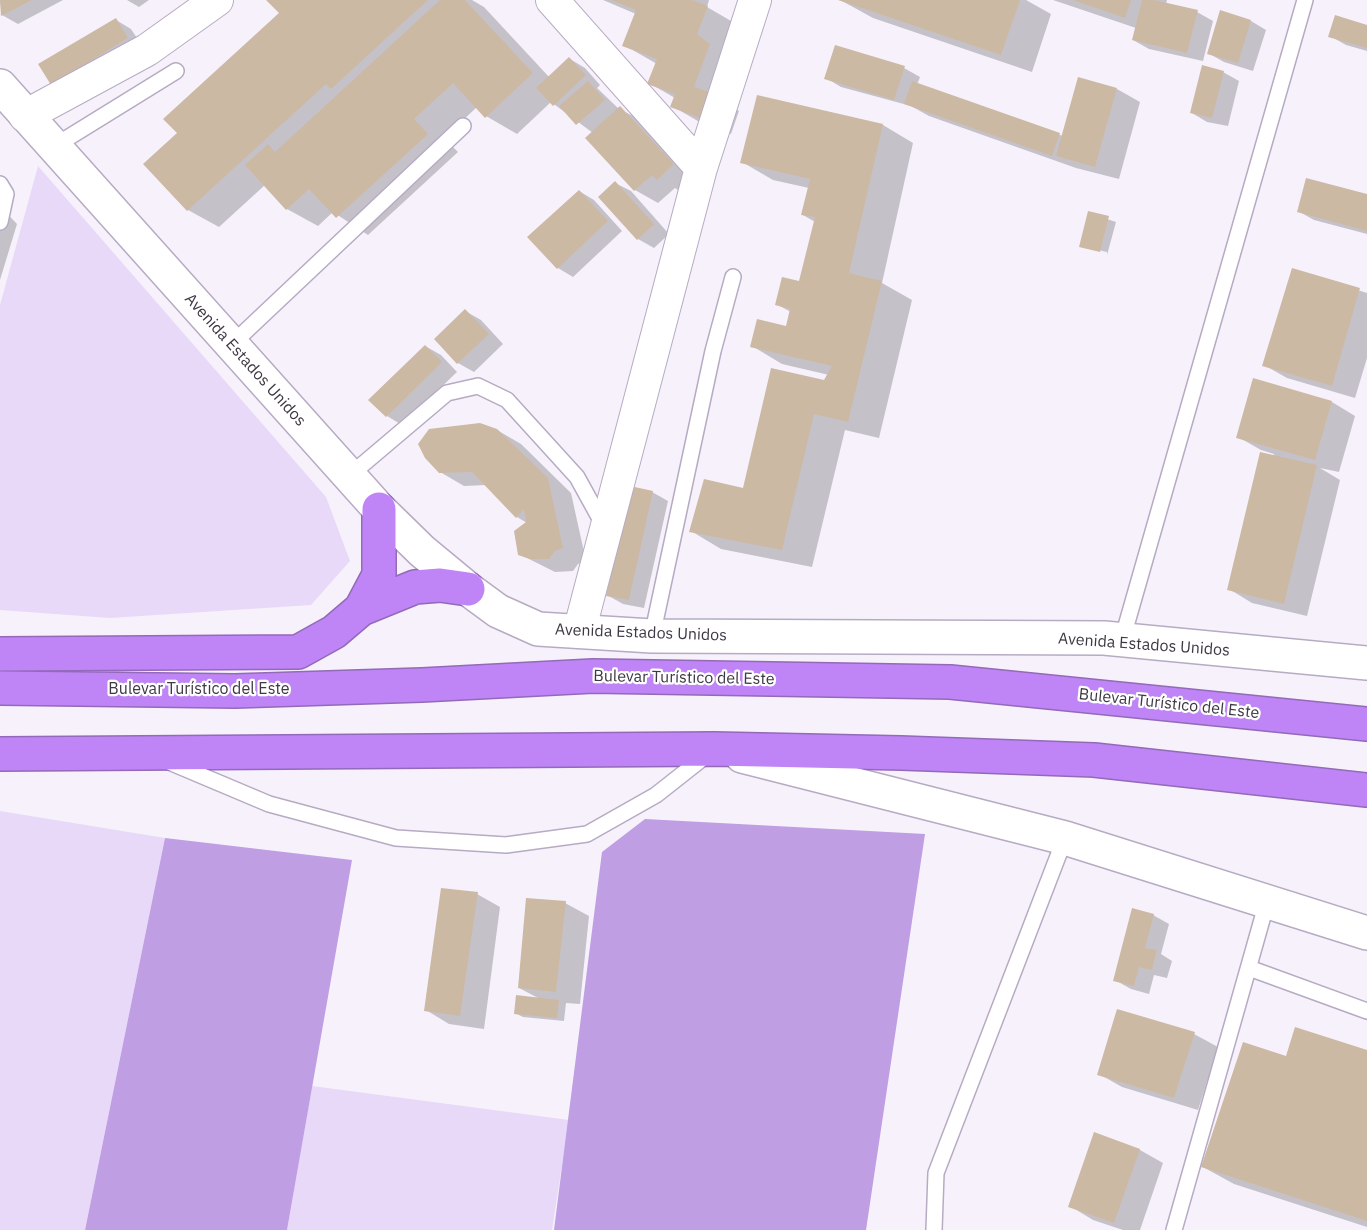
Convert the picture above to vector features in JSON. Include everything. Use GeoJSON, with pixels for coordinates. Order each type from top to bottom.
{"type":"FeatureCollection","features":[{"type":"Feature","properties":{"kind":"highway"},"geometry":{"type":"LineString","coordinates":[[361,609],[379,575],[378,509]]}},
{"type":"Feature","properties":{"kind":"highway"},"geometry":{"type":"LineString","coordinates":[[0,654],[298,652],[334,632],[361,609],[415,587],[440,585],[468,589]]}},
{"type":"Feature","properties":{"kind":"highway","name":"Bulevar Turístico del Este"},"geometry":{"type":"LineString","coordinates":[[0,688],[235,691],[422,685],[593,676],[950,682],[1367,724]]}},
{"type":"Feature","properties":{"kind":"highway"},"geometry":{"type":"LineString","coordinates":[[0,754],[714,749],[1094,760],[1367,790]]}},
{"type":"Feature","properties":{"kind":"street"},"geometry":{"type":"LineString","coordinates":[[26,116],[147,50],[217,0]]}},
{"type":"Feature","properties":{"kind":"street"},"geometry":{"type":"LineString","coordinates":[[552,0],[701,168]]}},
{"type":"Feature","properties":{"kind":"street"},"geometry":{"type":"LineString","coordinates":[[579,632],[701,168],[755,0]]}},
{"type":"Feature","properties":{"kind":"street","name":"Avenida Estados Unidos"},"geometry":{"type":"LineString","coordinates":[[0,86],[378,509],[422,551],[468,589],[498,611],[538,629],[652,636],[1122,640],[1367,663]]}},
{"type":"Feature","properties":{"kind":"street"},"geometry":{"type":"LineString","coordinates":[[714,749],[1065,838],[1367,933]]}},
{"type":"Feature","properties":{"kind":"lane"},"geometry":{"type":"LineString","coordinates":[[1122,640],[1305,0]]}},
{"type":"Feature","properties":{"kind":"lane"},"geometry":{"type":"LineString","coordinates":[[53,147],[176,71]]}},
{"type":"Feature","properties":{"kind":"lane"},"geometry":{"type":"LineString","coordinates":[[231,345],[463,126]]}},
{"type":"Feature","properties":{"kind":"lane"},"geometry":{"type":"LineString","coordinates":[[0,184],[6,194],[0,222]]}},
{"type":"Feature","properties":{"kind":"lane"},"geometry":{"type":"LineString","coordinates":[[652,636],[713,351],[733,277]]}},
{"type":"Feature","properties":{"kind":"lane"},"geometry":{"type":"LineString","coordinates":[[350,476],[447,393],[478,386],[507,400],[577,477],[607,531]]}},
{"type":"Feature","properties":{"kind":"lane"},"geometry":{"type":"LineString","coordinates":[[148,753],[269,804],[396,838],[506,845],[587,834],[656,795],[714,749]]}},
{"type":"Feature","properties":{"kind":"lane"},"geometry":{"type":"LineString","coordinates":[[934,1230],[936,1173],[1065,838]]}},
{"type":"Feature","properties":{"kind":"lane"},"geometry":{"type":"LineString","coordinates":[[1174,1230],[1268,902]]}},
{"type":"Feature","properties":{"kind":"lane"},"geometry":{"type":"LineString","coordinates":[[1249,968],[1367,1011]]}},
{"type":"Feature","properties":{"kind":"shaded area"},"geometry":{"type":"Polygon","coordinates":[[[38,166],[326,497],[350,561],[311,605],[110,618],[0,610],[0,305],[38,166]]]}},
{"type":"Feature","properties":{"kind":"shaded area"},"geometry":{"type":"Polygon","coordinates":[[[0,811],[165,838],[85,1230],[0,1230],[0,811]]]}},
{"type":"Feature","properties":{"kind":"shaded area"},"geometry":{"type":"Polygon","coordinates":[[[645,819],[925,834],[866,1230],[554,1230],[602,852],[645,819]]]}},
{"type":"Feature","properties":{"kind":"shaded area"},"geometry":{"type":"Polygon","coordinates":[[[165,838],[352,860],[287,1230],[85,1230],[165,838]]]}},
{"type":"Feature","properties":{"kind":"shaded area"},"geometry":{"type":"Polygon","coordinates":[[[312,1086],[569,1120],[552,1230],[287,1230],[312,1086]]]}},
{"type":"Feature","properties":{"kind":"building"},"geometry":{"type":"Polygon","coordinates":[[[0,0],[32,0],[1,16],[0,0]]]}},
{"type":"Feature","properties":{"kind":"building"},"geometry":{"type":"Polygon","coordinates":[[[266,0],[428,0],[331,89],[326,84],[187,211],[143,164],[177,133],[163,119],[279,13],[266,0]]]}},
{"type":"Feature","properties":{"kind":"building"},"geometry":{"type":"Polygon","coordinates":[[[440,0],[465,0],[533,73],[485,118],[453,83],[414,119],[428,134],[336,218],[309,189],[286,210],[245,165],[268,144],[275,152],[440,0]]]}},
{"type":"Feature","properties":{"kind":"building"},"geometry":{"type":"Polygon","coordinates":[[[611,0],[692,0],[708,6],[697,34],[710,44],[694,87],[709,92],[700,118],[670,107],[675,94],[647,84],[657,59],[622,46],[636,10],[611,0]]]}},
{"type":"Feature","properties":{"kind":"building"},"geometry":{"type":"Polygon","coordinates":[[[838,0],[1020,0],[1001,55],[838,0]]]}},
{"type":"Feature","properties":{"kind":"building"},"geometry":{"type":"Polygon","coordinates":[[[1073,0],[1131,0],[1125,18],[1073,0]]]}},
{"type":"Feature","properties":{"kind":"building"},"geometry":{"type":"Polygon","coordinates":[[[1142,0],[1154,0],[1198,10],[1187,53],[1132,40],[1142,0]]]}},
{"type":"Feature","properties":{"kind":"building"},"geometry":{"type":"Polygon","coordinates":[[[1220,10],[1251,20],[1238,63],[1207,54],[1220,10]]]}},
{"type":"Feature","properties":{"kind":"building"},"geometry":{"type":"Polygon","coordinates":[[[1335,15],[1367,25],[1367,48],[1328,37],[1335,15]]]}},
{"type":"Feature","properties":{"kind":"building"},"geometry":{"type":"Polygon","coordinates":[[[116,18],[128,38],[51,85],[38,64],[116,18]]]}},
{"type":"Feature","properties":{"kind":"building"},"geometry":{"type":"Polygon","coordinates":[[[835,45],[905,66],[894,100],[824,79],[835,45]]]}},
{"type":"Feature","properties":{"kind":"building"},"geometry":{"type":"Polygon","coordinates":[[[569,57],[586,75],[553,106],[536,88],[569,57]]]}},
{"type":"Feature","properties":{"kind":"building"},"geometry":{"type":"Polygon","coordinates":[[[1202,65],[1224,71],[1212,118],[1190,113],[1202,65]]]}},
{"type":"Feature","properties":{"kind":"building"},"geometry":{"type":"Polygon","coordinates":[[[1078,77],[1117,88],[1095,167],[1056,156],[1078,77]]]}},
{"type":"Feature","properties":{"kind":"building"},"geometry":{"type":"Polygon","coordinates":[[[588,81],[605,100],[576,125],[559,106],[588,81]]]}},
{"type":"Feature","properties":{"kind":"building"},"geometry":{"type":"Polygon","coordinates":[[[912,81],[1060,133],[1052,156],[904,104],[912,81]]]}},
{"type":"Feature","properties":{"kind":"building"},"geometry":{"type":"Polygon","coordinates":[[[757,95],[883,124],[849,273],[882,281],[848,422],[814,414],[782,550],[689,532],[704,479],[743,488],[771,368],[824,380],[832,366],[750,347],[757,319],[786,326],[790,309],[775,305],[782,277],[799,281],[815,217],[801,215],[810,179],[740,163],[757,95]]]}},
{"type":"Feature","properties":{"kind":"building"},"geometry":{"type":"Polygon","coordinates":[[[620,106],[674,164],[657,180],[652,175],[634,191],[585,138],[620,106]]]}},
{"type":"Feature","properties":{"kind":"building"},"geometry":{"type":"Polygon","coordinates":[[[1306,178],[1367,194],[1367,231],[1297,212],[1306,178]]]}},
{"type":"Feature","properties":{"kind":"building"},"geometry":{"type":"Polygon","coordinates":[[[615,181],[654,224],[637,240],[598,197],[615,181]]]}},
{"type":"Feature","properties":{"kind":"building"},"geometry":{"type":"Polygon","coordinates":[[[579,190],[608,221],[557,269],[527,237],[579,190]]]}},
{"type":"Feature","properties":{"kind":"building"},"geometry":{"type":"Polygon","coordinates":[[[1088,211],[1109,216],[1100,252],[1079,247],[1088,211]]]}},
{"type":"Feature","properties":{"kind":"building"},"geometry":{"type":"Polygon","coordinates":[[[1292,268],[1360,288],[1332,386],[1262,366],[1292,268]]]}},
{"type":"Feature","properties":{"kind":"building"},"geometry":{"type":"Polygon","coordinates":[[[465,309],[489,334],[457,364],[434,339],[465,309]]]}},
{"type":"Feature","properties":{"kind":"building"},"geometry":{"type":"Polygon","coordinates":[[[425,345],[442,362],[386,417],[368,400],[425,345]]]}},
{"type":"Feature","properties":{"kind":"building"},"geometry":{"type":"Polygon","coordinates":[[[1253,378],[1332,401],[1315,460],[1236,438],[1253,378]]]}},
{"type":"Feature","properties":{"kind":"building"},"geometry":{"type":"Polygon","coordinates":[[[480,423],[497,429],[548,478],[563,548],[555,551],[549,559],[530,559],[518,555],[514,531],[526,522],[524,509],[516,518],[472,472],[439,473],[425,458],[418,444],[429,429],[480,423]]]}},
{"type":"Feature","properties":{"kind":"building"},"geometry":{"type":"Polygon","coordinates":[[[1260,452],[1317,465],[1284,604],[1227,590],[1260,452]]]}},
{"type":"Feature","properties":{"kind":"building"},"geometry":{"type":"Polygon","coordinates":[[[630,486],[653,491],[629,600],[606,596],[630,486]]]}},
{"type":"Feature","properties":{"kind":"building"},"geometry":{"type":"Polygon","coordinates":[[[441,888],[478,892],[460,1016],[424,1011],[441,888]]]}},
{"type":"Feature","properties":{"kind":"building"},"geometry":{"type":"Polygon","coordinates":[[[526,898],[566,901],[556,992],[518,988],[526,898]]]}},
{"type":"Feature","properties":{"kind":"building"},"geometry":{"type":"Polygon","coordinates":[[[1132,908],[1154,914],[1145,948],[1157,950],[1152,970],[1139,967],[1134,986],[1113,981],[1132,908]]]}},
{"type":"Feature","properties":{"kind":"building"},"geometry":{"type":"Polygon","coordinates":[[[516,995],[559,1000],[557,1018],[514,1014],[516,995]]]}},
{"type":"Feature","properties":{"kind":"building"},"geometry":{"type":"Polygon","coordinates":[[[1117,1009],[1195,1032],[1174,1098],[1097,1075],[1117,1009]]]}},
{"type":"Feature","properties":{"kind":"building"},"geometry":{"type":"Polygon","coordinates":[[[1295,1027],[1367,1050],[1367,1221],[1201,1167],[1243,1042],[1286,1056],[1295,1027]]]}},
{"type":"Feature","properties":{"kind":"building"},"geometry":{"type":"Polygon","coordinates":[[[1094,1132],[1140,1149],[1114,1223],[1068,1207],[1094,1132]]]}}]}
